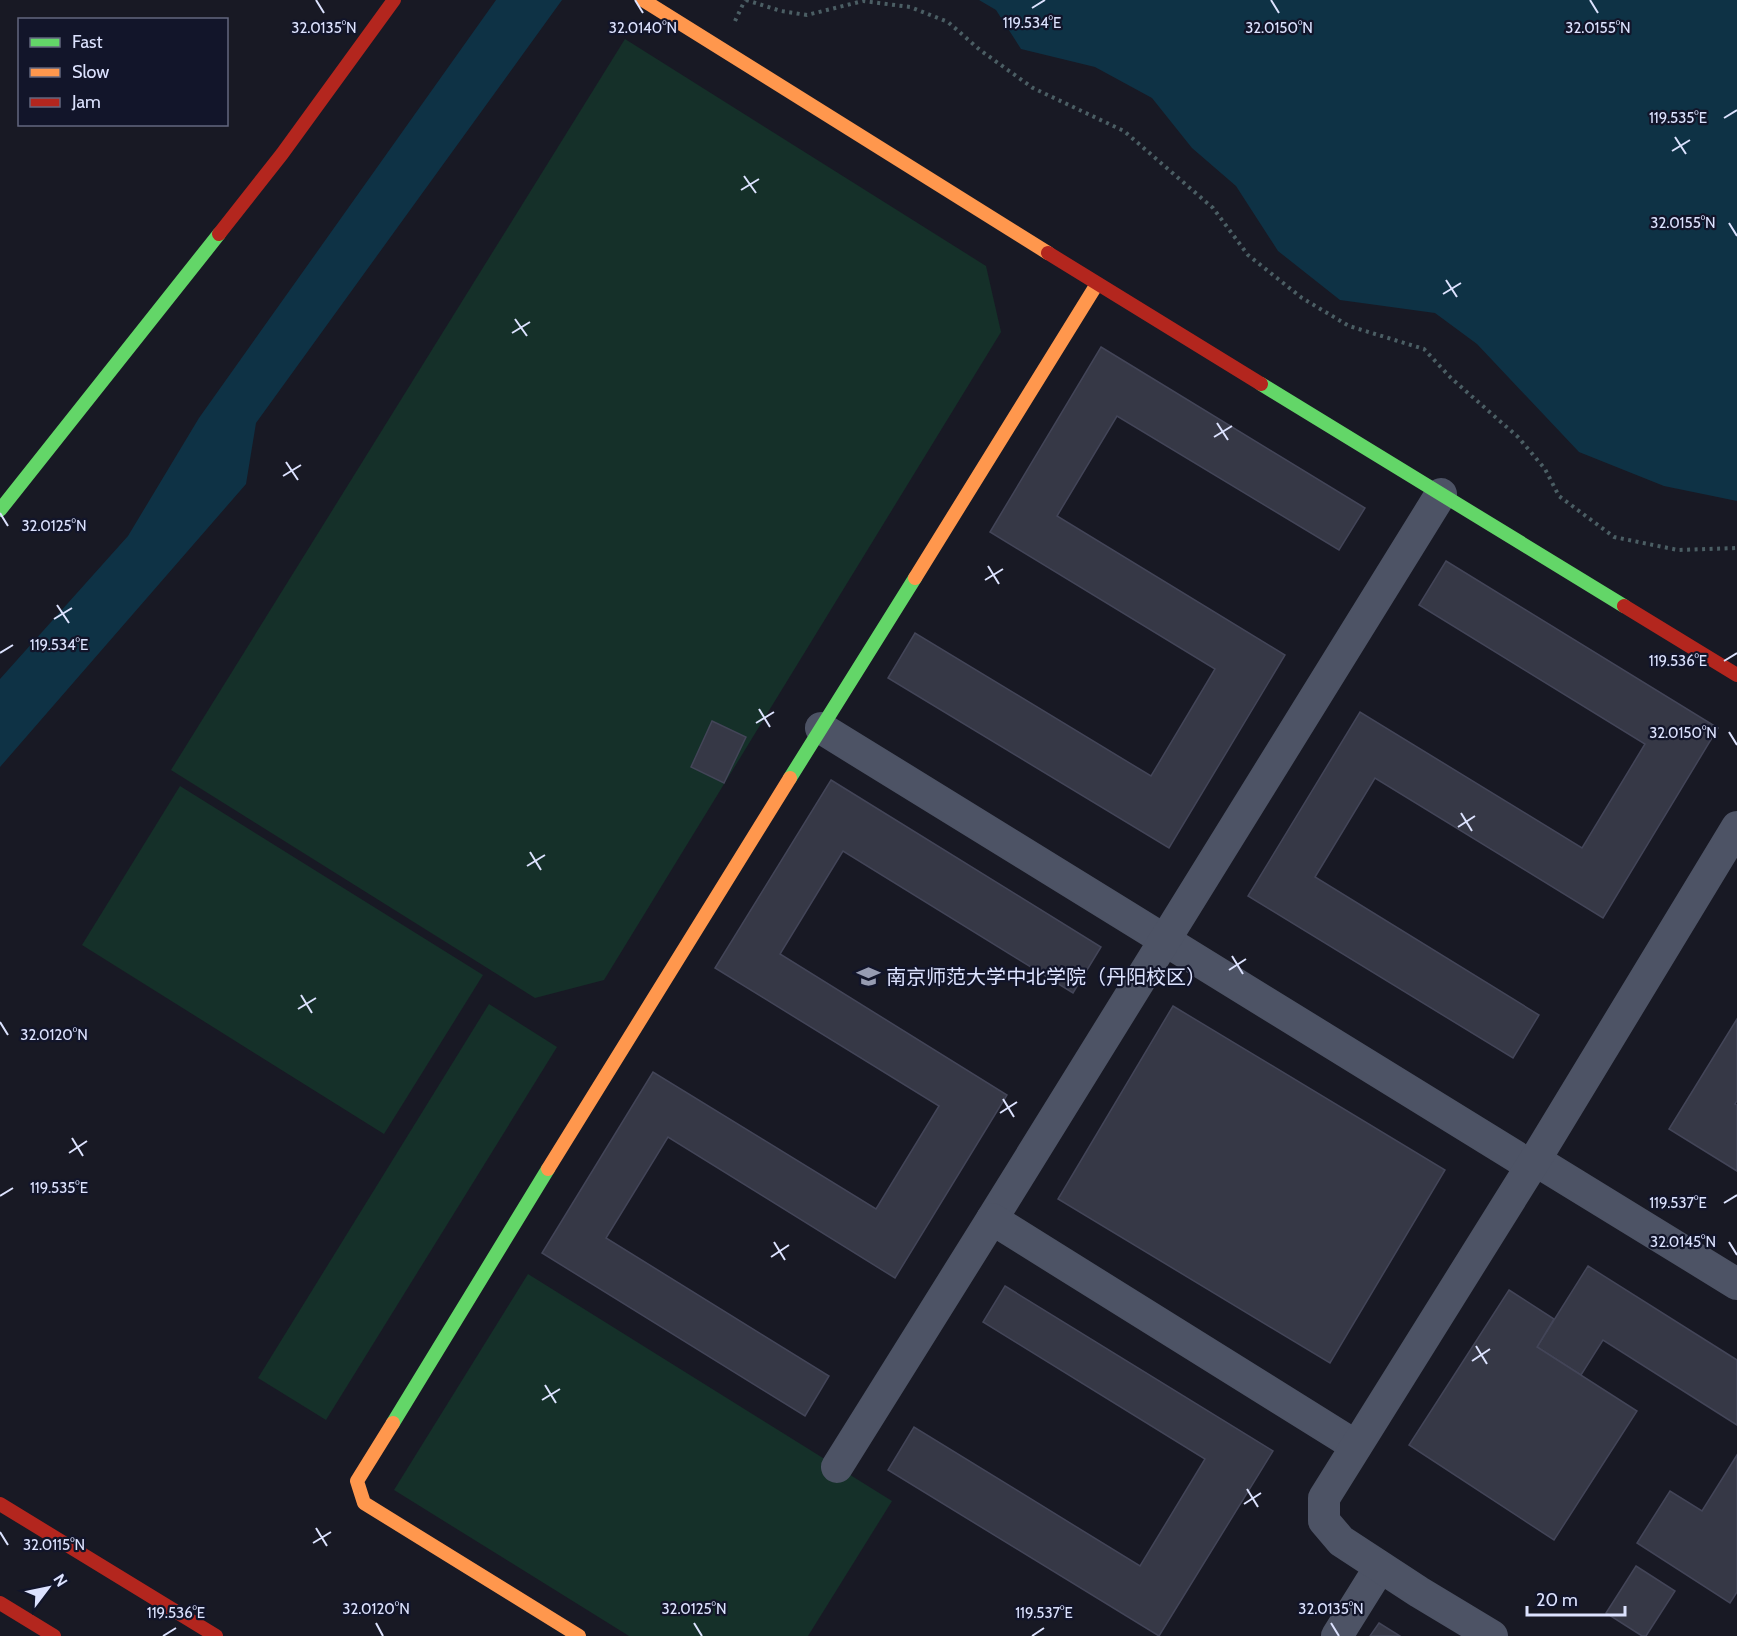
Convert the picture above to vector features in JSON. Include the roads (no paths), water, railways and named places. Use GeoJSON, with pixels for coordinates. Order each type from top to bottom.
{"type":"FeatureCollection","features":[{"type":"Feature","properties":{"kind":"street"},"geometry":{"type":"LineString","coordinates":[[0,510],[282,154],[394,0]]}},
{"type":"Feature","properties":{"kind":"street"},"geometry":{"type":"LineString","coordinates":[[643,0],[1097,284],[1737,675]]}},
{"type":"Feature","properties":{"kind":"street"},"geometry":{"type":"LineString","coordinates":[[579,1636],[364,1503],[357,1481],[1097,284]]}},
{"type":"Feature","properties":{"kind":"street"},"geometry":{"type":"LineString","coordinates":[[837,1467],[1441,494]]}},
{"type":"Feature","properties":{"kind":"street"},"geometry":{"type":"LineString","coordinates":[[821,728],[1165,940],[1737,1284]]}},
{"type":"Feature","properties":{"kind":"street"},"geometry":{"type":"LineString","coordinates":[[1492,1636],[1341,1541],[1324,1521],[1324,1498],[1533,1163],[1737,827]]}},
{"type":"Feature","properties":{"kind":"street"},"geometry":{"type":"LineString","coordinates":[[992,1219],[1356,1446]]}},
{"type":"Feature","properties":{"kind":"street"},"geometry":{"type":"LineString","coordinates":[[0,1504],[216,1636]]}},
{"type":"Feature","properties":{"kind":"street"},"geometry":{"type":"LineString","coordinates":[[1337,1636],[1380,1567]]}},
{"type":"Feature","properties":{"kind":"street"},"geometry":{"type":"LineString","coordinates":[[0,1603],[54,1636]]}},
{"type":"Feature","properties":{"kind":"water"},"geometry":{"type":"Polygon","coordinates":[[[496,0],[562,0],[256,423],[246,484],[0,767],[0,679],[128,536],[199,418],[496,0]]]}},
{"type":"Feature","properties":{"kind":"water"},"geometry":{"type":"Polygon","coordinates":[[[979,0],[1737,0],[1737,501],[1664,486],[1579,452],[1477,344],[1435,313],[1340,300],[1278,251],[1236,186],[1192,148],[1152,98],[1095,67],[1021,49],[996,10],[979,0]]]}},
{"type":"Feature","properties":{"kind":"place","name":"南京师范大学中北学院（丹阳校区）"},"geometry":{"type":"Point","coordinates":[868,977]}}]}
